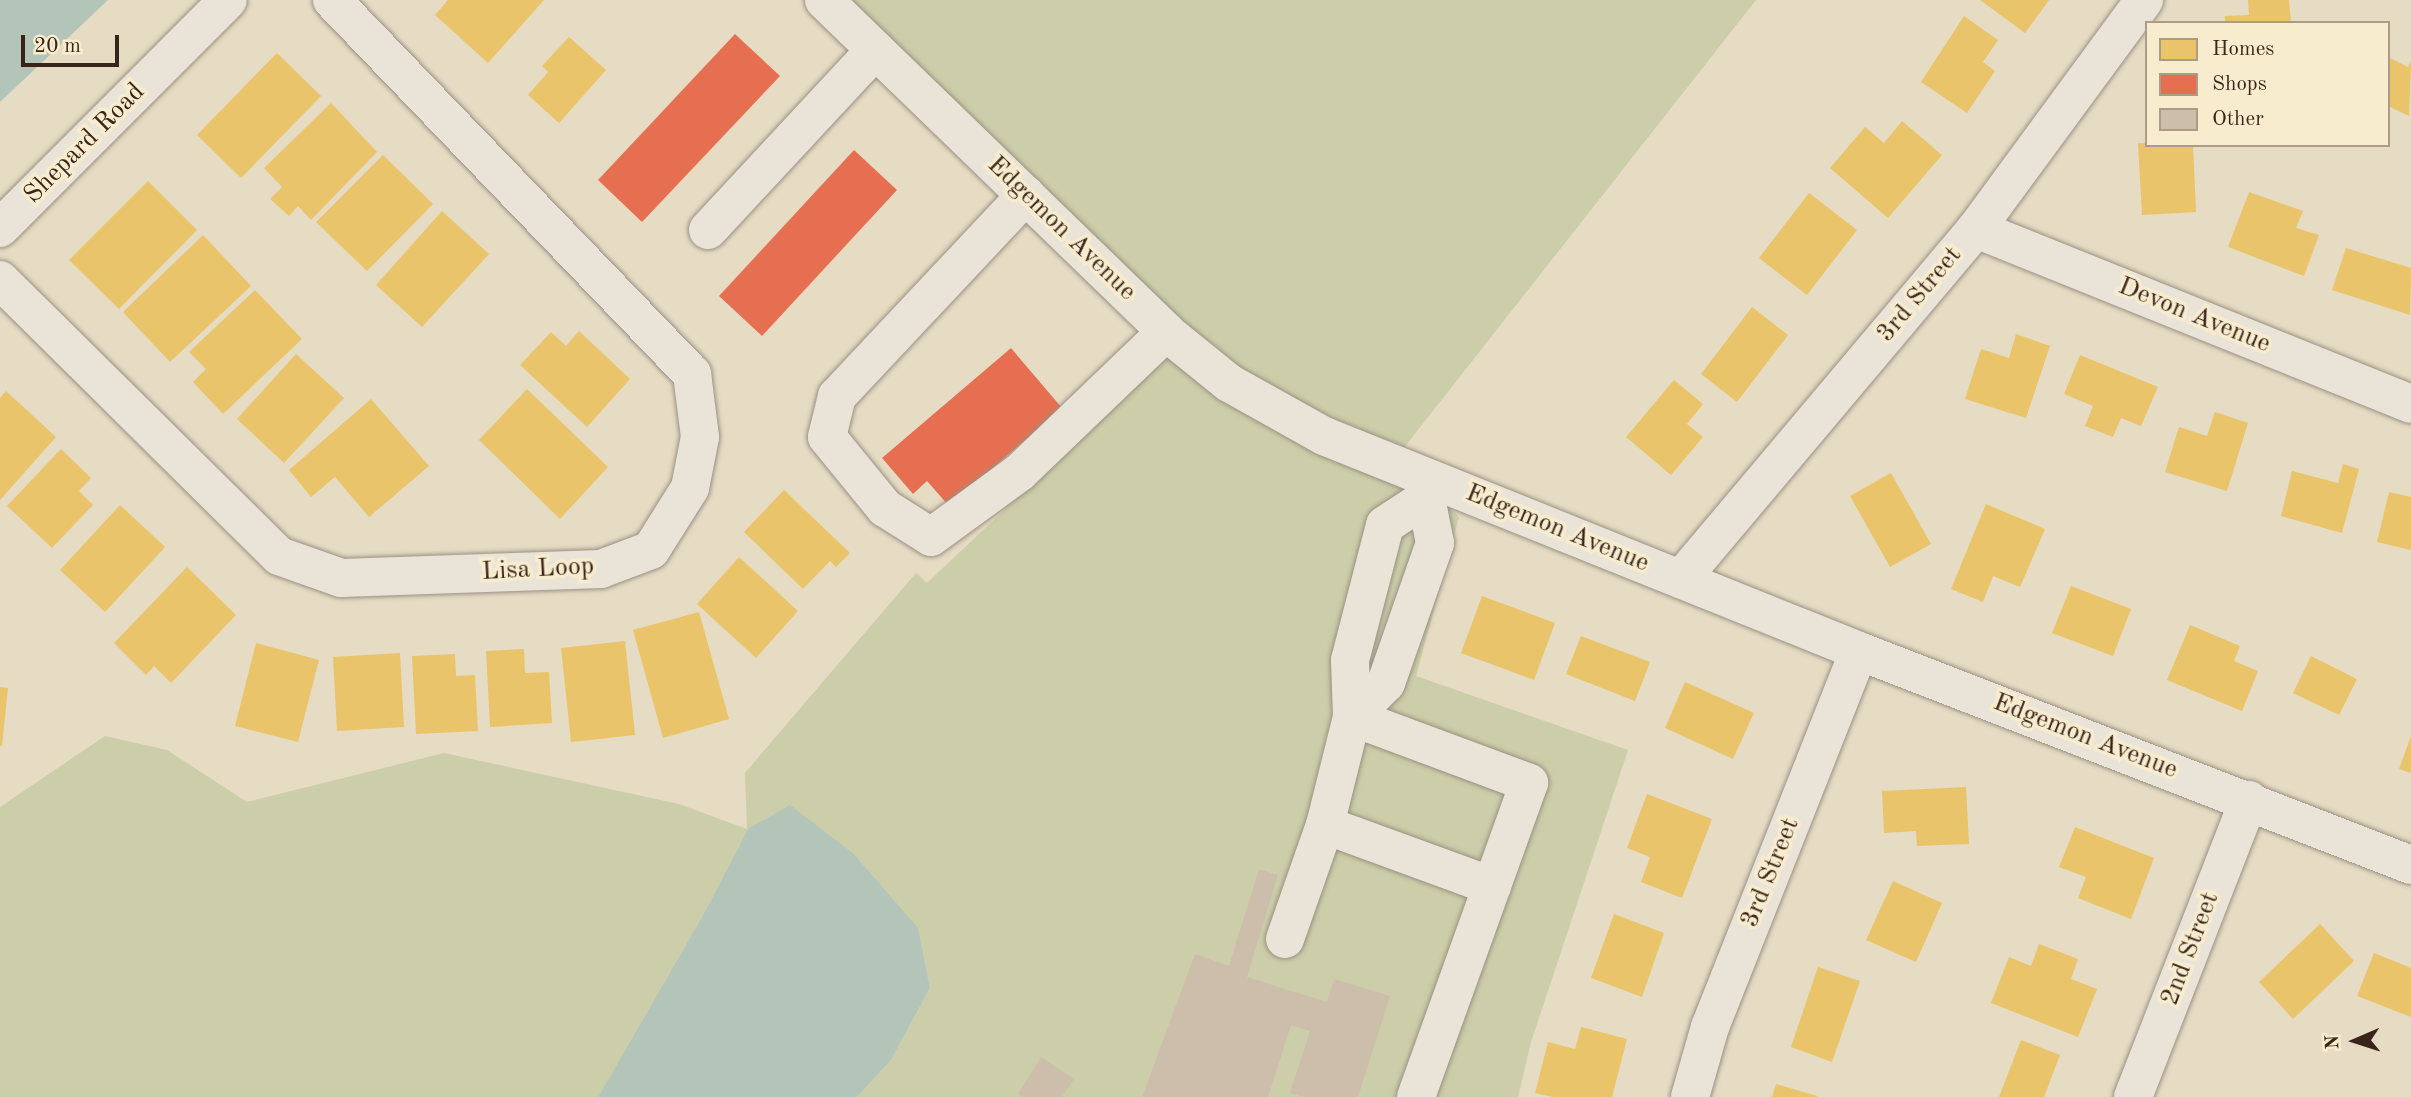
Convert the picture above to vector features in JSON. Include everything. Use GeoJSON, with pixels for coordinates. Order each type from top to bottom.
{"type":"FeatureCollection","features":[{"type":"Feature","properties":{"kind":"street","name":"Shepard Road"},"geometry":{"type":"LineString","coordinates":[[0,228],[228,0]]}},
{"type":"Feature","properties":{"kind":"street","name":"Lisa Loop"},"geometry":{"type":"LineString","coordinates":[[0,280],[279,556],[341,578],[601,569],[651,550],[690,488],[700,437],[692,374],[332,0]]}},
{"type":"Feature","properties":{"kind":"street","name":"Edgemon Avenue"},"geometry":{"type":"LineString","coordinates":[[824,0],[1166,332],[1229,383],[1324,436],[1429,489],[1681,579],[1859,651],[2411,865]]}},
{"type":"Feature","properties":{"kind":"street","name":"3rd Street"},"geometry":{"type":"LineString","coordinates":[[1681,579],[1976,229],[2144,0]]}},
{"type":"Feature","properties":{"kind":"street"},"geometry":{"type":"LineString","coordinates":[[708,230],[875,50]]}},
{"type":"Feature","properties":{"kind":"street"},"geometry":{"type":"LineString","coordinates":[[1026,195],[837,396],[827,437],[885,508],[931,537],[1020,472],[1166,332]]}},
{"type":"Feature","properties":{"kind":"street","name":"Devon Avenue"},"geometry":{"type":"LineString","coordinates":[[1976,229],[2411,404]]}},
{"type":"Feature","properties":{"kind":"street"},"geometry":{"type":"LineString","coordinates":[[1285,939],[1325,825],[1352,717],[1350,660],[1385,525],[1429,489]]}},
{"type":"Feature","properties":{"kind":"street"},"geometry":{"type":"LineString","coordinates":[[1352,717],[1386,683],[1435,542],[1429,489]]}},
{"type":"Feature","properties":{"kind":"street","name":"3rd Street"},"geometry":{"type":"LineString","coordinates":[[1690,1097],[1710,1027],[1859,651]]}},
{"type":"Feature","properties":{"kind":"street"},"geometry":{"type":"LineString","coordinates":[[1352,717],[1529,783],[1416,1097]]}},
{"type":"Feature","properties":{"kind":"street","name":"2nd Street"},"geometry":{"type":"LineString","coordinates":[[2133,1097],[2249,800]]}},
{"type":"Feature","properties":{"kind":"street"},"geometry":{"type":"LineString","coordinates":[[1325,825],[1492,886]]}},
{"type":"Feature","properties":{"kind":"green space"},"geometry":{"type":"Polygon","coordinates":[[[850,0],[1756,0],[1403,449],[1333,421],[1241,370],[1180,320],[850,0]]]}},
{"type":"Feature","properties":{"kind":"green space"},"geometry":{"type":"Polygon","coordinates":[[[1168,356],[1443,502],[1459,517],[1416,676],[1628,750],[1531,1042],[1518,1097],[857,1097],[891,1060],[930,988],[918,929],[854,854],[748,829],[702,917],[598,1097],[0,1097],[0,807],[105,736],[167,750],[247,802],[444,753],[679,804],[747,829],[745,773],[916,573],[927,583],[1168,356]]]}},
{"type":"Feature","properties":{"kind":"shaded area"},"geometry":{"type":"Polygon","coordinates":[[[0,0],[108,0],[0,102],[0,0]]]}},
{"type":"Feature","properties":{"kind":"shaded area"},"geometry":{"type":"Polygon","coordinates":[[[790,805],[854,854],[918,928],[930,988],[891,1060],[857,1097],[598,1097],[702,917],[748,829],[790,805]]]}},
{"type":"Feature","properties":{"kind":"building: Homes"},"geometry":{"type":"Polygon","coordinates":[[[448,0],[544,0],[488,63],[435,15],[448,0]]]}},
{"type":"Feature","properties":{"kind":"building: Homes"},"geometry":{"type":"Polygon","coordinates":[[[1980,0],[2049,0],[2025,33],[1980,0]]]}},
{"type":"Feature","properties":{"kind":"building: Homes"},"geometry":{"type":"Polygon","coordinates":[[[2248,0],[2289,0],[2291,21],[2225,21],[2225,16],[2249,15],[2248,0]]]}},
{"type":"Feature","properties":{"kind":"building: Homes"},"geometry":{"type":"Polygon","coordinates":[[[1964,16],[1998,40],[1983,62],[1995,71],[1967,113],[1921,82],[1964,16]]]}},
{"type":"Feature","properties":{"kind":"building: Homes"},"geometry":{"type":"Polygon","coordinates":[[[569,37],[606,70],[559,123],[528,95],[548,72],[542,66],[569,37]]]}},
{"type":"Feature","properties":{"kind":"building: Homes"},"geometry":{"type":"Polygon","coordinates":[[[277,53],[321,96],[241,178],[197,135],[277,53]]]}},
{"type":"Feature","properties":{"kind":"building: Homes"},"geometry":{"type":"Polygon","coordinates":[[[2390,58],[2408,67],[2411,61],[2409,116],[2390,107],[2390,58]]]}},
{"type":"Feature","properties":{"kind":"building: Homes"},"geometry":{"type":"Polygon","coordinates":[[[331,103],[377,152],[311,220],[298,206],[289,216],[270,199],[282,187],[264,168],[331,103]]]}},
{"type":"Feature","properties":{"kind":"building: Homes"},"geometry":{"type":"Polygon","coordinates":[[[1902,121],[1942,155],[1888,218],[1830,168],[1865,127],[1884,143],[1902,121]]]}},
{"type":"Feature","properties":{"kind":"building: Homes"},"geometry":{"type":"Polygon","coordinates":[[[2138,143],[2145,143],[2145,147],[2193,147],[2196,212],[2142,215],[2138,143]]]}},
{"type":"Feature","properties":{"kind":"building: Homes"},"geometry":{"type":"Polygon","coordinates":[[[383,155],[433,204],[367,271],[316,222],[383,155]]]}},
{"type":"Feature","properties":{"kind":"building: Homes"},"geometry":{"type":"Polygon","coordinates":[[[148,181],[197,230],[119,309],[69,260],[148,181]]]}},
{"type":"Feature","properties":{"kind":"building: Homes"},"geometry":{"type":"Polygon","coordinates":[[[2249,192],[2303,211],[2296,228],[2319,235],[2304,276],[2228,247],[2249,192]]]}},
{"type":"Feature","properties":{"kind":"building: Homes"},"geometry":{"type":"Polygon","coordinates":[[[1809,193],[1857,230],[1807,295],[1759,258],[1809,193]]]}},
{"type":"Feature","properties":{"kind":"building: Homes"},"geometry":{"type":"Polygon","coordinates":[[[442,211],[489,254],[422,327],[376,285],[442,211]]]}},
{"type":"Feature","properties":{"kind":"building: Homes"},"geometry":{"type":"Polygon","coordinates":[[[203,235],[251,286],[170,362],[123,312],[203,235]]]}},
{"type":"Feature","properties":{"kind":"building: Homes"},"geometry":{"type":"Polygon","coordinates":[[[2346,248],[2411,268],[2410,315],[2332,290],[2346,248]]]}},
{"type":"Feature","properties":{"kind":"building: Homes"},"geometry":{"type":"Polygon","coordinates":[[[255,290],[302,339],[223,414],[193,382],[206,369],[189,352],[255,290]]]}},
{"type":"Feature","properties":{"kind":"building: Homes"},"geometry":{"type":"Polygon","coordinates":[[[1752,307],[1788,335],[1737,402],[1701,374],[1752,307]]]}},
{"type":"Feature","properties":{"kind":"building: Homes"},"geometry":{"type":"Polygon","coordinates":[[[579,331],[630,379],[587,427],[520,365],[551,332],[566,346],[579,331]]]}},
{"type":"Feature","properties":{"kind":"building: Homes"},"geometry":{"type":"Polygon","coordinates":[[[2016,334],[2050,346],[2026,418],[1965,399],[1981,349],[2009,358],[2016,334]]]}},
{"type":"Feature","properties":{"kind":"building: Homes"},"geometry":{"type":"Polygon","coordinates":[[[296,354],[344,398],[284,463],[237,419],[296,354]]]}},
{"type":"Feature","properties":{"kind":"building: Homes"},"geometry":{"type":"Polygon","coordinates":[[[2080,355],[2158,387],[2141,426],[2121,418],[2113,437],[2085,426],[2093,406],[2064,394],[2080,355]]]}},
{"type":"Feature","properties":{"kind":"building: Homes"},"geometry":{"type":"Polygon","coordinates":[[[1674,380],[1703,404],[1687,424],[1703,437],[1671,475],[1626,437],[1674,380]]]}},
{"type":"Feature","properties":{"kind":"building: Homes"},"geometry":{"type":"Polygon","coordinates":[[[527,389],[608,467],[560,519],[479,440],[527,389]]]}},
{"type":"Feature","properties":{"kind":"building: Homes"},"geometry":{"type":"Polygon","coordinates":[[[6,391],[56,437],[0,500],[0,398],[6,391]]]}},
{"type":"Feature","properties":{"kind":"building: Homes"},"geometry":{"type":"Polygon","coordinates":[[[371,399],[429,466],[369,517],[335,477],[311,497],[289,470],[371,399]]]}},
{"type":"Feature","properties":{"kind":"building: Homes"},"geometry":{"type":"Polygon","coordinates":[[[2215,412],[2248,423],[2227,491],[2165,472],[2179,427],[2207,436],[2215,412]]]}},
{"type":"Feature","properties":{"kind":"building: Homes"},"geometry":{"type":"Polygon","coordinates":[[[61,449],[91,478],[79,491],[93,505],[52,548],[7,506],[61,449]]]}},
{"type":"Feature","properties":{"kind":"building: Homes"},"geometry":{"type":"Polygon","coordinates":[[[2343,464],[2359,469],[2342,533],[2281,516],[2292,471],[2338,483],[2343,464]]]}},
{"type":"Feature","properties":{"kind":"building: Homes"},"geometry":{"type":"Polygon","coordinates":[[[1891,473],[1931,544],[1890,567],[1850,496],[1891,473]]]}},
{"type":"Feature","properties":{"kind":"building: Homes"},"geometry":{"type":"Polygon","coordinates":[[[784,490],[850,553],[836,567],[830,561],[803,589],[744,532],[784,490]]]}},
{"type":"Feature","properties":{"kind":"building: Homes"},"geometry":{"type":"Polygon","coordinates":[[[2389,492],[2411,497],[2411,550],[2377,542],[2389,492]]]}},
{"type":"Feature","properties":{"kind":"building: Homes"},"geometry":{"type":"Polygon","coordinates":[[[1986,504],[2045,529],[2020,587],[1993,576],[1983,602],[1951,589],[1986,504]]]}},
{"type":"Feature","properties":{"kind":"building: Homes"},"geometry":{"type":"Polygon","coordinates":[[[120,505],[165,547],[105,612],[60,570],[120,505]]]}},
{"type":"Feature","properties":{"kind":"building: Homes"},"geometry":{"type":"Polygon","coordinates":[[[739,557],[798,611],[756,658],[697,604],[739,557]]]}},
{"type":"Feature","properties":{"kind":"building: Homes"},"geometry":{"type":"Polygon","coordinates":[[[187,567],[236,615],[171,683],[154,666],[146,675],[114,643],[187,567]]]}},
{"type":"Feature","properties":{"kind":"building: Homes"},"geometry":{"type":"Polygon","coordinates":[[[2071,586],[2131,609],[2113,656],[2052,633],[2071,586]]]}},
{"type":"Feature","properties":{"kind":"building: Homes"},"geometry":{"type":"Polygon","coordinates":[[[1482,596],[1555,623],[1534,680],[1461,653],[1482,596]]]}},
{"type":"Feature","properties":{"kind":"building: Homes"},"geometry":{"type":"Polygon","coordinates":[[[699,612],[729,719],[663,738],[633,630],[699,612]]]}},
{"type":"Feature","properties":{"kind":"building: Homes"},"geometry":{"type":"Polygon","coordinates":[[[2190,625],[2240,646],[2234,661],[2258,671],[2242,711],[2167,680],[2190,625]]]}},
{"type":"Feature","properties":{"kind":"building: Homes"},"geometry":{"type":"Polygon","coordinates":[[[1581,636],[1650,662],[1635,701],[1566,674],[1581,636]]]}},
{"type":"Feature","properties":{"kind":"building: Homes"},"geometry":{"type":"Polygon","coordinates":[[[625,641],[635,735],[571,742],[561,648],[625,641]]]}},
{"type":"Feature","properties":{"kind":"building: Homes"},"geometry":{"type":"Polygon","coordinates":[[[256,643],[319,660],[298,742],[235,726],[256,643]]]}},
{"type":"Feature","properties":{"kind":"building: Homes"},"geometry":{"type":"Polygon","coordinates":[[[524,649],[525,673],[549,672],[552,723],[490,727],[486,651],[524,649]]]}},
{"type":"Feature","properties":{"kind":"building: Homes"},"geometry":{"type":"Polygon","coordinates":[[[400,653],[404,727],[337,731],[333,657],[400,653]]]}},
{"type":"Feature","properties":{"kind":"building: Homes"},"geometry":{"type":"Polygon","coordinates":[[[455,654],[456,676],[475,675],[478,731],[416,734],[412,656],[455,654]]]}},
{"type":"Feature","properties":{"kind":"building: Homes"},"geometry":{"type":"Polygon","coordinates":[[[2311,656],[2357,679],[2339,715],[2293,693],[2311,656]]]}},
{"type":"Feature","properties":{"kind":"building: Homes"},"geometry":{"type":"Polygon","coordinates":[[[1685,682],[1754,713],[1733,759],[1665,728],[1685,682]]]}},
{"type":"Feature","properties":{"kind":"building: Homes"},"geometry":{"type":"Polygon","coordinates":[[[0,687],[8,688],[2,746],[0,746],[0,687]]]}},
{"type":"Feature","properties":{"kind":"building: Homes"},"geometry":{"type":"Polygon","coordinates":[[[2411,736],[2411,773],[2399,769],[2411,736]]]}},
{"type":"Feature","properties":{"kind":"building: Homes"},"geometry":{"type":"Polygon","coordinates":[[[1966,787],[1969,844],[1917,846],[1916,831],[1884,833],[1882,791],[1966,787]]]}},
{"type":"Feature","properties":{"kind":"building: Homes"},"geometry":{"type":"Polygon","coordinates":[[[1647,794],[1712,819],[1682,898],[1641,882],[1650,857],[1627,848],[1647,794]]]}},
{"type":"Feature","properties":{"kind":"building: Homes"},"geometry":{"type":"Polygon","coordinates":[[[2075,827],[2154,858],[2131,919],[2078,898],[2086,877],[2059,867],[2075,827]]]}},
{"type":"Feature","properties":{"kind":"building: Homes"},"geometry":{"type":"Polygon","coordinates":[[[1893,881],[1942,903],[1916,962],[1866,940],[1893,881]]]}},
{"type":"Feature","properties":{"kind":"building: Homes"},"geometry":{"type":"Polygon","coordinates":[[[1614,914],[1664,933],[1642,997],[1591,978],[1614,914]]]}},
{"type":"Feature","properties":{"kind":"building: Homes"},"geometry":{"type":"Polygon","coordinates":[[[2320,924],[2354,961],[2293,1019],[2259,982],[2320,924]]]}},
{"type":"Feature","properties":{"kind":"building: Homes"},"geometry":{"type":"Polygon","coordinates":[[[2039,944],[2078,959],[2071,979],[2097,989],[2078,1037],[1991,1003],[2009,957],[2031,966],[2039,944]]]}},
{"type":"Feature","properties":{"kind":"building: Homes"},"geometry":{"type":"Polygon","coordinates":[[[2374,953],[2411,968],[2411,1017],[2357,996],[2374,953]]]}},
{"type":"Feature","properties":{"kind":"building: Homes"},"geometry":{"type":"Polygon","coordinates":[[[1818,967],[1860,981],[1832,1062],[1791,1047],[1818,967]]]}},
{"type":"Feature","properties":{"kind":"building: Homes"},"geometry":{"type":"Polygon","coordinates":[[[1581,1027],[1627,1039],[1612,1097],[1553,1097],[1535,1093],[1548,1042],[1575,1049],[1581,1027]]]}},
{"type":"Feature","properties":{"kind":"building: Homes"},"geometry":{"type":"Polygon","coordinates":[[[2021,1040],[2060,1055],[2044,1097],[1999,1097],[2021,1040]]]}},
{"type":"Feature","properties":{"kind":"building: Homes"},"geometry":{"type":"Polygon","coordinates":[[[1776,1084],[1817,1096],[1817,1097],[1772,1097],[1776,1084]]]}},
{"type":"Feature","properties":{"kind":"building: Shops"},"geometry":{"type":"Polygon","coordinates":[[[735,34],[780,76],[642,222],[598,180],[735,34]]]}},
{"type":"Feature","properties":{"kind":"building: Shops"},"geometry":{"type":"Polygon","coordinates":[[[854,150],[897,190],[762,336],[719,296],[854,150]]]}},
{"type":"Feature","properties":{"kind":"building: Shops"},"geometry":{"type":"Polygon","coordinates":[[[1011,348],[1062,408],[949,506],[927,481],[913,494],[882,458],[1011,348]]]}},
{"type":"Feature","properties":{"kind":"building: Other"},"geometry":{"type":"Polygon","coordinates":[[[1259,869],[1278,875],[1247,977],[1327,1002],[1334,979],[1390,996],[1358,1097],[1304,1097],[1290,1093],[1310,1031],[1291,1025],[1268,1097],[1142,1097],[1195,954],[1229,966],[1259,869]]]}},
{"type":"Feature","properties":{"kind":"building: Other"},"geometry":{"type":"Polygon","coordinates":[[[1041,1057],[1074,1079],[1062,1097],[1023,1097],[1018,1094],[1041,1057]]]}}]}
